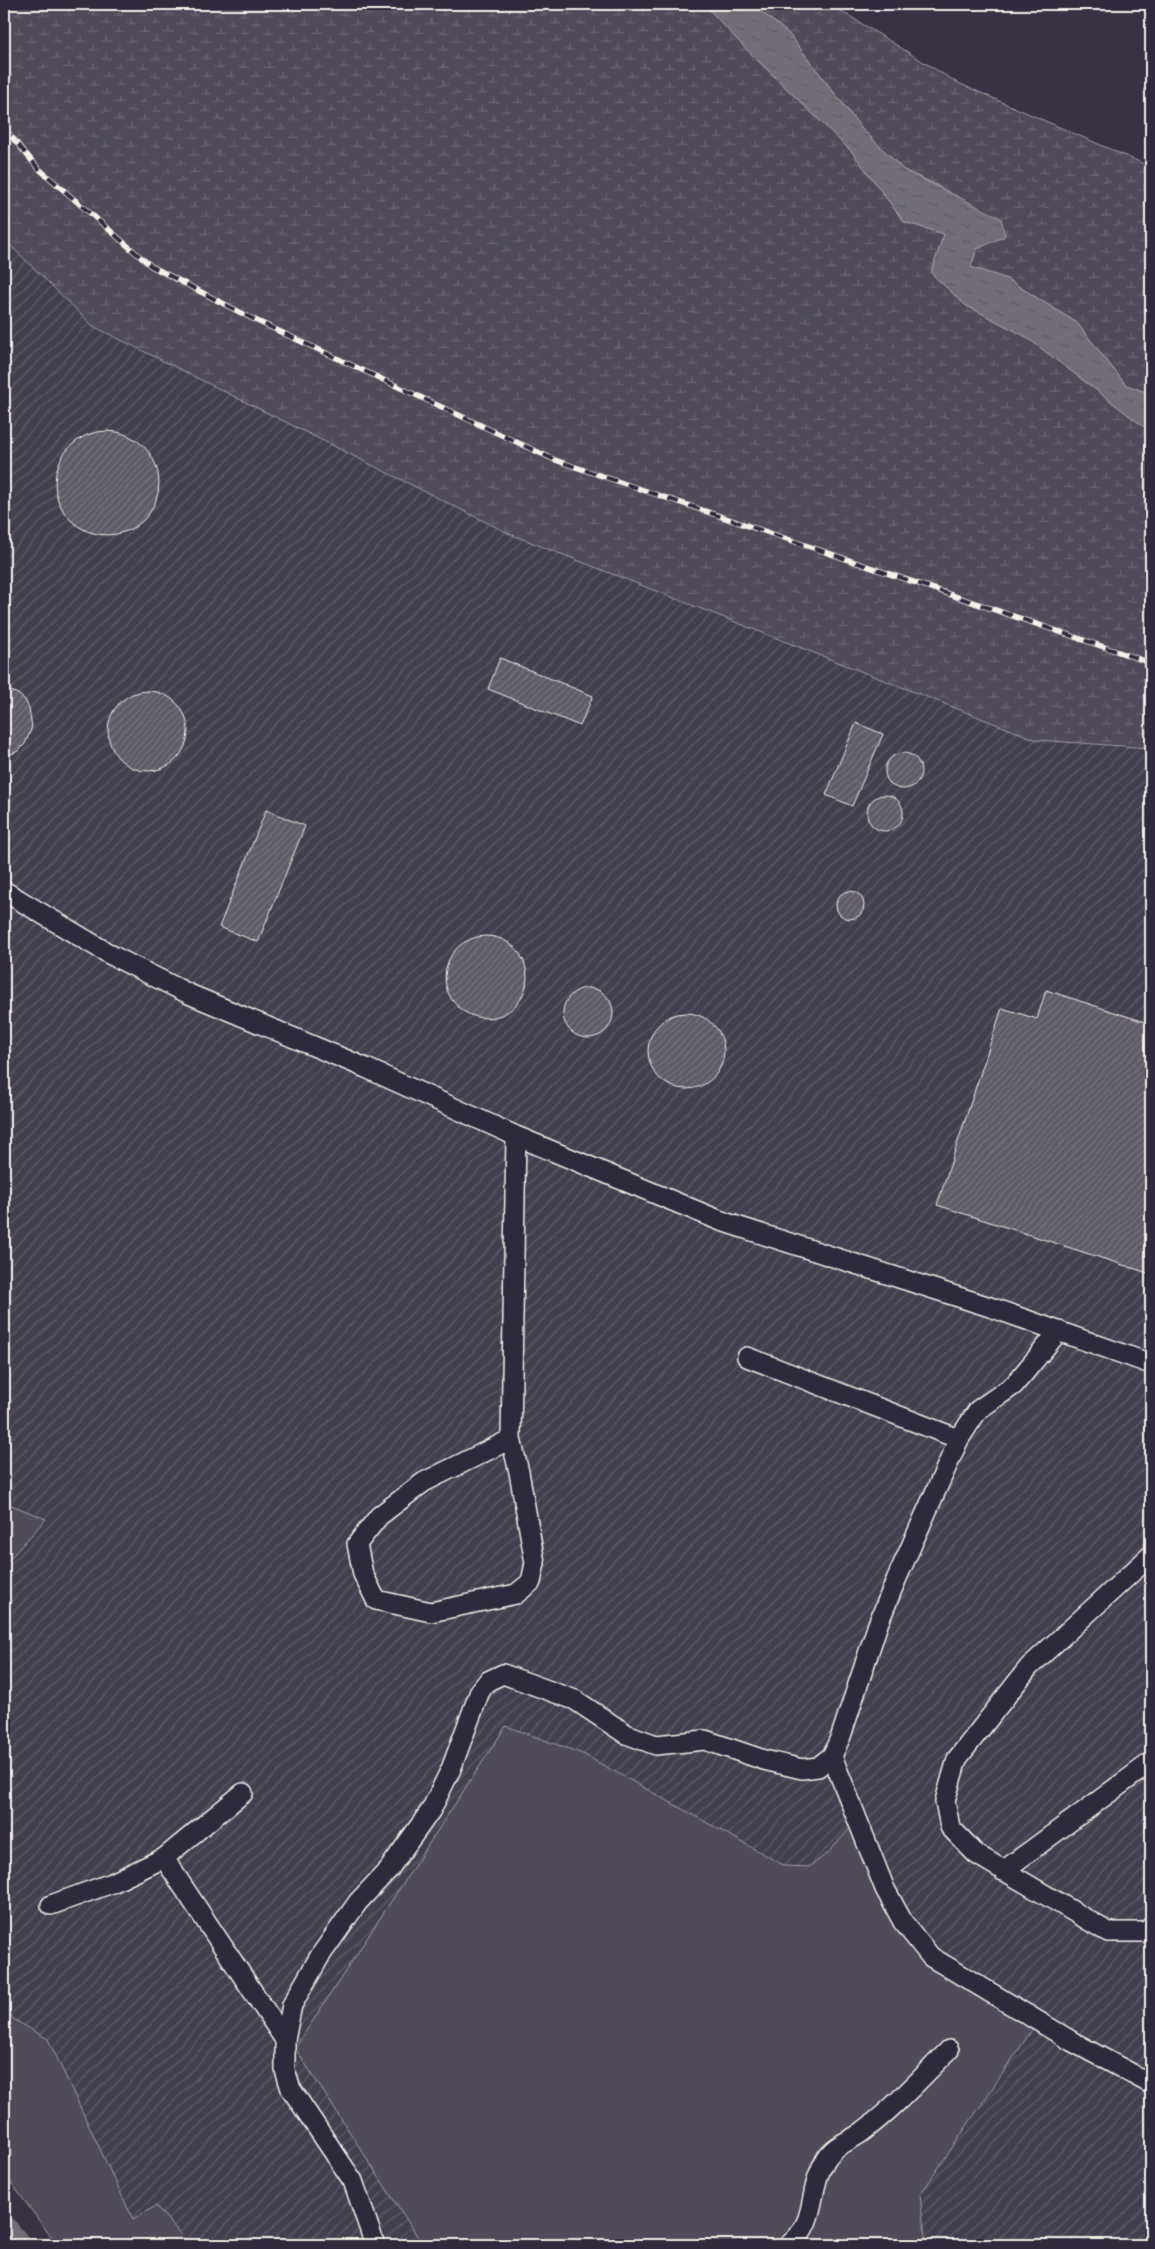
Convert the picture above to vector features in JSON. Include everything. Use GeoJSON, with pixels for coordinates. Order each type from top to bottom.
{"type":"FeatureCollection","features":[{"type":"Feature","properties":{"kind":"street"},"geometry":{"type":"LineString","coordinates":[[4,891],[111,955],[189,994],[376,1072],[516,1136],[722,1221],[1059,1331],[1151,1364]]}},
{"type":"Feature","properties":{"kind":"street"},"geometry":{"type":"LineString","coordinates":[[511,1440],[424,1482],[379,1516],[358,1544],[363,1574],[376,1600],[432,1612],[516,1594],[531,1582],[535,1563],[519,1472],[511,1440],[516,1136]]}},
{"type":"Feature","properties":{"kind":"street"},"geometry":{"type":"LineString","coordinates":[[375,2245],[353,2182],[291,2089],[285,2070],[285,2040],[292,2005],[320,1956],[358,1902],[389,1869],[431,1810],[451,1769],[480,1691],[488,1681],[504,1674],[575,1700],[626,1734],[656,1745],[705,1740],[764,1760],[802,1768],[818,1767],[832,1756],[854,1700],[878,1624],[959,1439],[978,1410],[1014,1385],[1059,1331]]}},
{"type":"Feature","properties":{"kind":"street"},"geometry":{"type":"LineString","coordinates":[[747,1358],[959,1439]]}},
{"type":"Feature","properties":{"kind":"street"},"geometry":{"type":"LineString","coordinates":[[1151,1555],[1029,1667],[957,1759],[945,1800],[950,1827],[976,1854],[1108,1932],[1146,1932],[1151,1927]]}},
{"type":"Feature","properties":{"kind":"street"},"geometry":{"type":"LineString","coordinates":[[832,1756],[885,1889],[903,1922],[931,1957],[1073,2042],[1151,2084]]}},
{"type":"Feature","properties":{"kind":"street"},"geometry":{"type":"LineString","coordinates":[[1003,1870],[1151,1762]]}},
{"type":"Feature","properties":{"kind":"street"},"geometry":{"type":"LineString","coordinates":[[52,1905],[112,1883],[164,1858],[243,1793]]}},
{"type":"Feature","properties":{"kind":"street"},"geometry":{"type":"LineString","coordinates":[[164,1858],[285,2040]]}},
{"type":"Feature","properties":{"kind":"street"},"geometry":{"type":"LineString","coordinates":[[788,2245],[800,2237],[807,2226],[818,2179],[825,2161],[833,2149],[861,2133],[949,2050]]}},
{"type":"Feature","properties":{"kind":"shaded area"},"geometry":{"type":"Polygon","coordinates":[[[4,239],[93,326],[510,534],[1037,740],[1151,748],[1151,2245],[74,2245],[4,2108],[4,239]]]}},
{"type":"Feature","properties":{"kind":"green space"},"geometry":{"type":"Polygon","coordinates":[[[4,4],[704,4],[744,47],[853,153],[904,222],[944,234],[931,273],[965,305],[1025,336],[1151,432],[1151,748],[1037,740],[510,534],[93,326],[4,239],[4,4]]]}},
{"type":"Feature","properties":{"kind":"green space"},"geometry":{"type":"Polygon","coordinates":[[[752,4],[830,4],[956,82],[1151,167],[1151,394],[1126,385],[1077,323],[1007,279],[970,267],[977,249],[1005,236],[937,185],[904,170],[862,129],[789,34],[752,4]]]}},
{"type":"Feature","properties":{"kind":"green space"},"geometry":{"type":"Polygon","coordinates":[[[4,1502],[46,1519],[4,1565],[4,1502]]]}},
{"type":"Feature","properties":{"kind":"green space"},"geometry":{"type":"Polygon","coordinates":[[[506,1726],[583,1754],[785,1866],[809,1867],[828,1853],[852,1826],[925,1964],[1034,2027],[920,2195],[926,2245],[423,2245],[295,2048],[506,1726]]]}},
{"type":"Feature","properties":{"kind":"green space"},"geometry":{"type":"Polygon","coordinates":[[[4,2002],[13,2019],[48,2039],[133,2219],[156,2206],[190,2245],[57,2245],[4,2173],[4,2002]]]}},
{"type":"Feature","properties":{"kind":"water"},"geometry":{"type":"Polygon","coordinates":[[[704,4],[752,4],[789,34],[862,129],[904,170],[1001,218],[1005,236],[977,249],[971,267],[1007,279],[1077,323],[1126,385],[1151,394],[1151,432],[1025,336],[965,305],[931,273],[944,234],[904,222],[853,153],[744,47],[704,4]]]}},
{"type":"Feature","properties":{"kind":"building"},"geometry":{"type":"Polygon","coordinates":[[[107,431],[127,435],[136,439],[144,446],[151,454],[155,463],[159,483],[155,503],[151,512],[144,520],[136,527],[127,531],[107,535],[87,531],[78,527],[70,520],[63,512],[59,503],[55,483],[59,463],[63,454],[70,446],[78,439],[87,435],[107,431]]]}},
{"type":"Feature","properties":{"kind":"building"},"geometry":{"type":"Polygon","coordinates":[[[500,658],[593,696],[580,726],[488,689],[500,658]]]}},
{"type":"Feature","properties":{"kind":"building"},"geometry":{"type":"Polygon","coordinates":[[[4,688],[18,694],[25,700],[29,708],[32,727],[25,744],[18,751],[4,757],[4,688]]]}},
{"type":"Feature","properties":{"kind":"building"},"geometry":{"type":"Polygon","coordinates":[[[148,691],[163,694],[176,703],[185,716],[188,731],[185,746],[176,759],[163,768],[148,771],[133,768],[120,759],[111,746],[108,731],[111,716],[120,703],[133,694],[148,691]]]}},
{"type":"Feature","properties":{"kind":"building"},"geometry":{"type":"Polygon","coordinates":[[[856,723],[883,734],[852,806],[826,795],[856,723]]]}},
{"type":"Feature","properties":{"kind":"building"},"geometry":{"type":"Polygon","coordinates":[[[903,753],[916,758],[921,771],[916,784],[903,789],[890,784],[885,771],[890,758],[903,753]]]}},
{"type":"Feature","properties":{"kind":"building"},"geometry":{"type":"Polygon","coordinates":[[[885,795],[898,800],[903,813],[898,826],[885,831],[872,826],[867,813],[872,800],[885,795]]]}},
{"type":"Feature","properties":{"kind":"building"},"geometry":{"type":"Polygon","coordinates":[[[266,810],[305,826],[258,942],[219,927],[266,810]]]}},
{"type":"Feature","properties":{"kind":"building"},"geometry":{"type":"Polygon","coordinates":[[[850,891],[860,895],[864,905],[860,915],[850,919],[840,915],[836,905],[840,895],[850,891]]]}},
{"type":"Feature","properties":{"kind":"building"},"geometry":{"type":"Polygon","coordinates":[[[486,936],[502,939],[515,948],[524,961],[527,977],[524,993],[515,1006],[502,1015],[486,1018],[470,1015],[457,1006],[448,993],[445,977],[448,961],[457,948],[470,939],[486,936]]]}},
{"type":"Feature","properties":{"kind":"building"},"geometry":{"type":"Polygon","coordinates":[[[588,988],[602,992],[609,999],[613,1013],[609,1027],[602,1034],[588,1038],[574,1034],[567,1027],[563,1013],[567,999],[574,992],[588,988]]]}},
{"type":"Feature","properties":{"kind":"building"},"geometry":{"type":"Polygon","coordinates":[[[1046,990],[1151,1024],[1151,1274],[937,1205],[1002,1008],[1037,1019],[1046,990]]]}},
{"type":"Feature","properties":{"kind":"building"},"geometry":{"type":"Polygon","coordinates":[[[686,1013],[701,1016],[713,1024],[721,1036],[724,1051],[721,1066],[713,1078],[701,1086],[686,1089],[671,1086],[659,1078],[651,1066],[648,1051],[651,1036],[659,1024],[671,1016],[686,1013]]]}},
{"type":"Feature","properties":{"kind":"waterway"},"geometry":{"type":"LineString","coordinates":[[4,2233],[14,2245]]}},
{"type":"Feature","properties":{"kind":"railway"},"geometry":{"type":"LineString","coordinates":[[4,128],[38,168],[151,266],[255,320],[555,460],[1151,663]]}}]}
